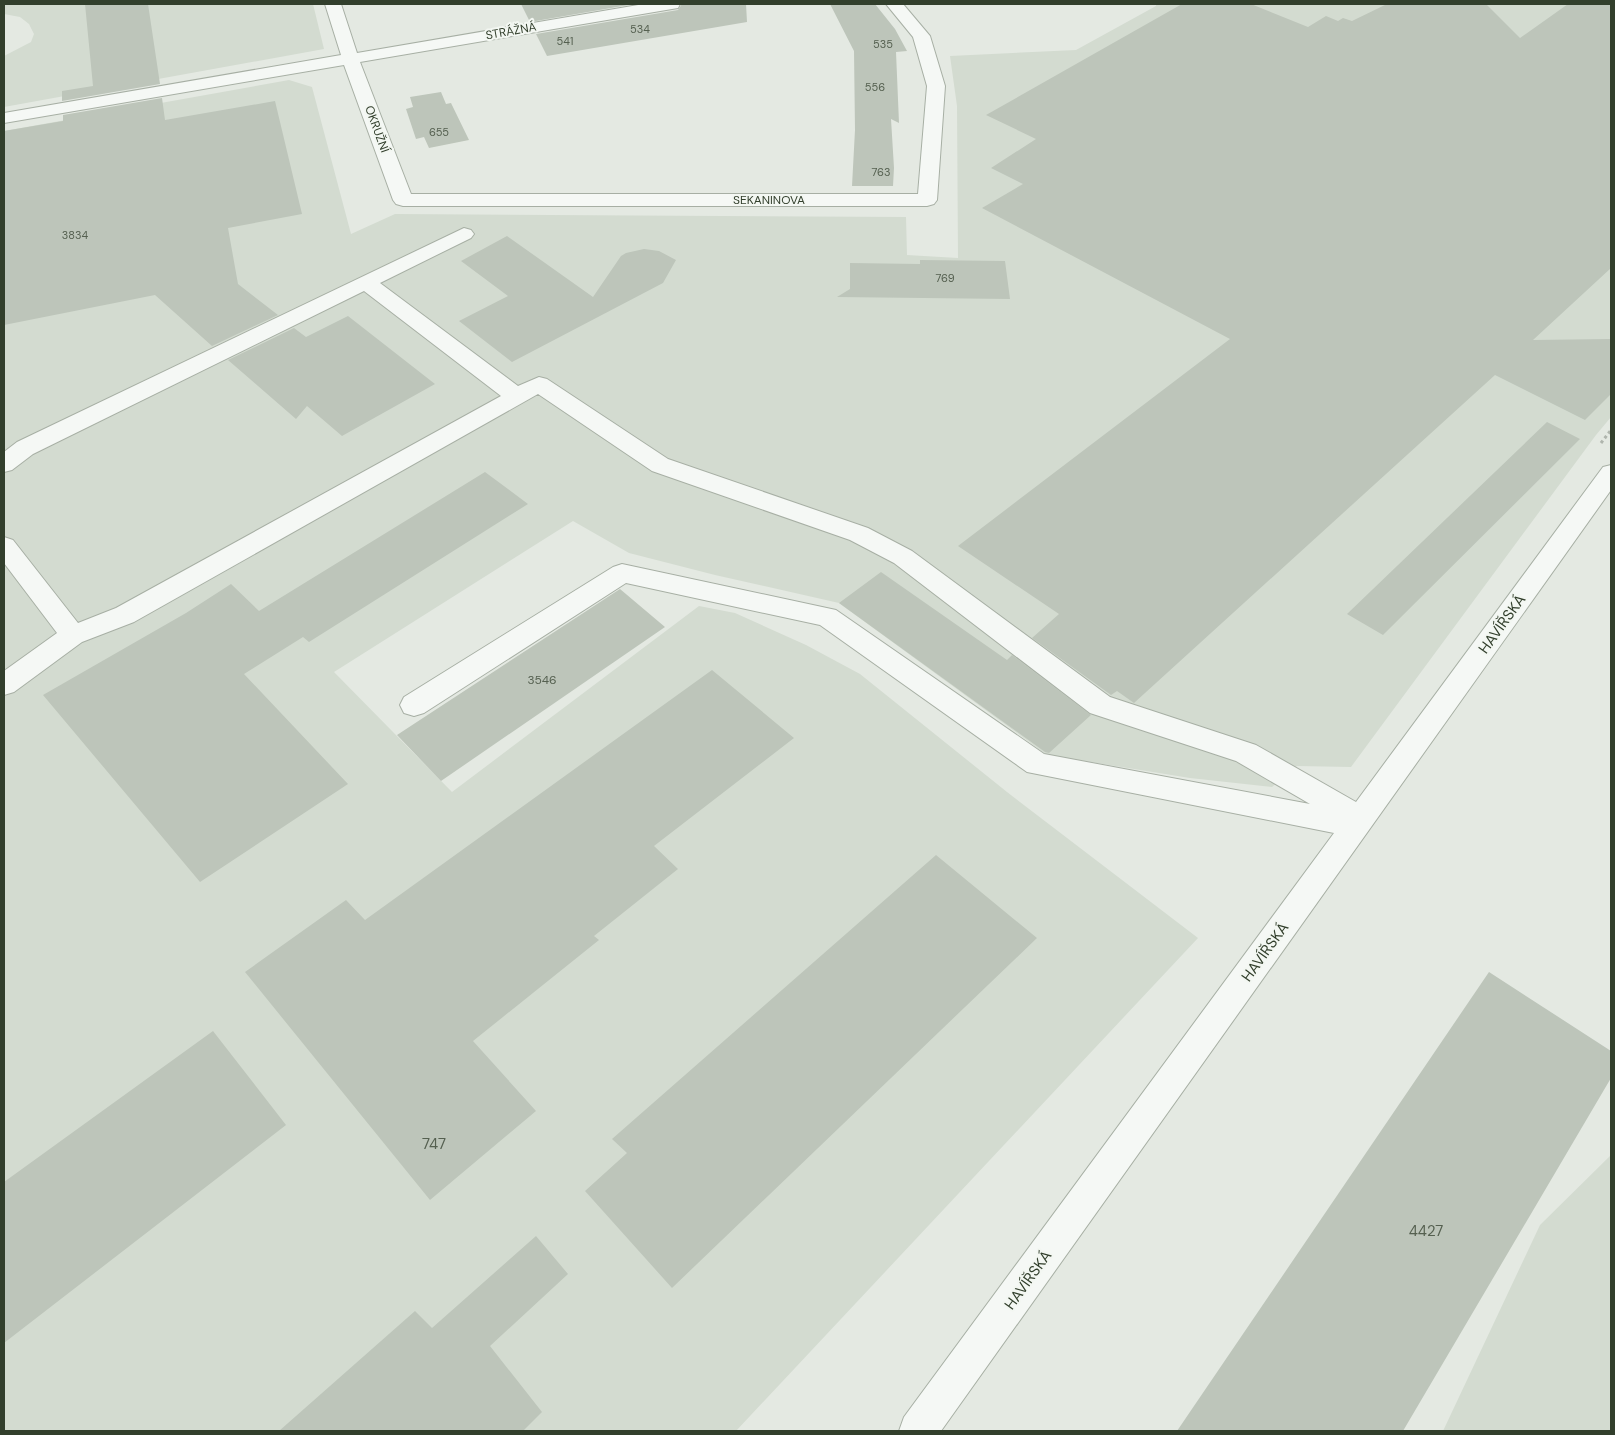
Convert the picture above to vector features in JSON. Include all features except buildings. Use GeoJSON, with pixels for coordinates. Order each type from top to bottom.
{"type":"FeatureCollection","features":[{"type":"Feature","properties":{"kind":"street"},"geometry":{"type":"LineString","coordinates":[[333,4],[350,58]]}},
{"type":"Feature","properties":{"kind":"street","name":"STRÁŽNÁ"},"geometry":{"type":"LineString","coordinates":[[4,118],[672,4]]}},
{"type":"Feature","properties":{"kind":"street","name":"SEKANINOVA"},"geometry":{"type":"LineString","coordinates":[[403,200],[927,200],[936,86],[921,36],[894,4]]}},
{"type":"Feature","properties":{"kind":"street","name":"OKRUŽNÍ"},"geometry":{"type":"LineString","coordinates":[[350,58],[403,200]]}},
{"type":"Feature","properties":{"kind":"street"},"geometry":{"type":"LineString","coordinates":[[4,464],[25,448],[464,234]]}},
{"type":"Feature","properties":{"kind":"street"},"geometry":{"type":"LineString","coordinates":[[366,282],[516,396]]}},
{"type":"Feature","properties":{"kind":"street"},"geometry":{"type":"LineString","coordinates":[[4,685],[73,635],[125,615],[539,384],[660,465],[859,534],[903,557],[1100,705],[1246,753],[1359,822]]}},
{"type":"Feature","properties":{"kind":"street","name":"HAVÍŘSKÁ"},"geometry":{"type":"LineString","coordinates":[[918,1431],[1611,473]]}},
{"type":"Feature","properties":{"kind":"street"},"geometry":{"type":"LineString","coordinates":[[4,546],[73,635]]}},
{"type":"Feature","properties":{"kind":"street"},"geometry":{"type":"LineString","coordinates":[[414,705],[622,573],[827,618],[1037,764],[1359,822]]}},
{"type":"Feature","properties":{"kind":"shaded area"},"geometry":{"type":"Polygon","coordinates":[[[4,4],[313,4],[324,49],[4,107],[4,56],[31,42],[34,34],[29,24],[20,17],[4,14],[4,4]]]}},
{"type":"Feature","properties":{"kind":"shaded area"},"geometry":{"type":"Polygon","coordinates":[[[1156,4],[1611,4],[1611,417],[1351,767],[1297,766],[1272,787],[1190,778],[1047,755],[839,603],[629,553],[573,521],[334,672],[452,792],[699,606],[735,613],[806,645],[860,674],[1007,792],[1198,938],[736,1431],[4,1431],[4,131],[289,80],[312,87],[351,234],[395,214],[906,217],[907,255],[958,258],[957,106],[950,56],[1076,50],[1156,6],[1156,4]]]}},
{"type":"Feature","properties":{"kind":"shaded area"},"geometry":{"type":"Polygon","coordinates":[[[1611,1155],[1611,1431],[1443,1431],[1540,1225],[1611,1155]]]}}]}
